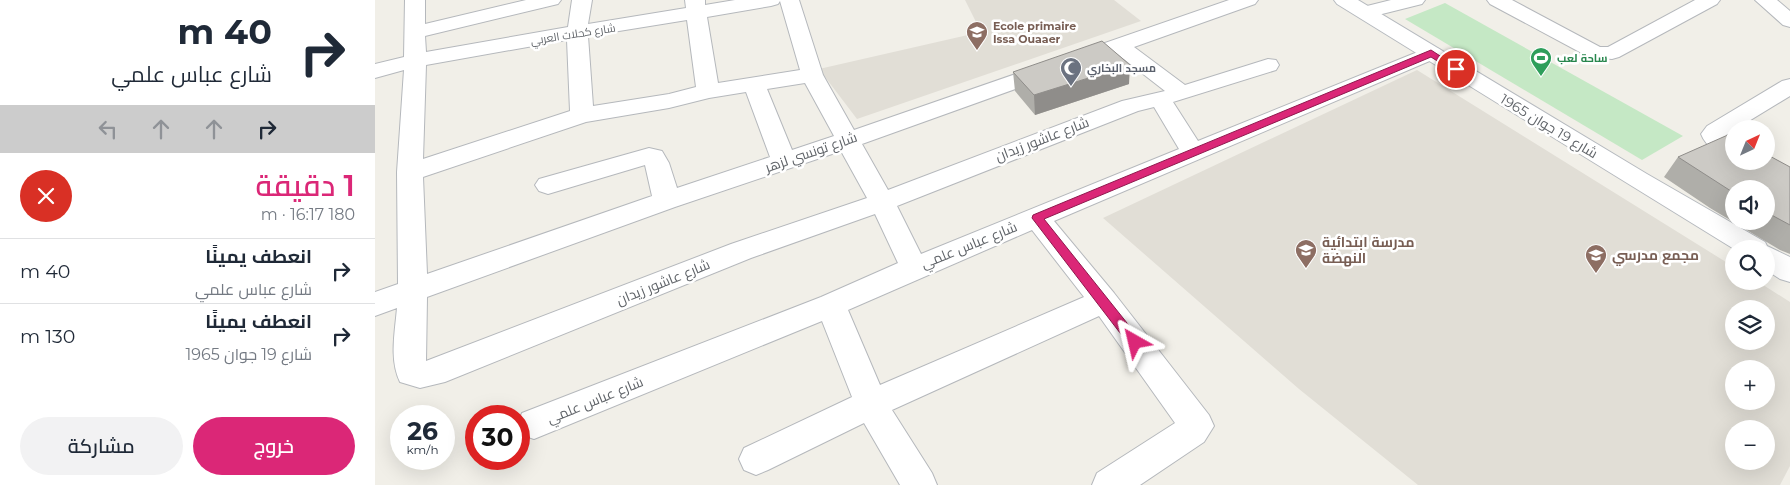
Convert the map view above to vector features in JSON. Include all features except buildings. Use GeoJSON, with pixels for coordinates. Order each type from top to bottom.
{"type":"FeatureCollection","features":[{"type":"Feature","properties":{"kind":"street","name":"شارع عاشور زيدان"},"geometry":{"type":"LineString","coordinates":[[415,0],[416,32],[410,172],[413,292],[409,351],[411,372],[424,375],[741,251],[881,202],[1019,147],[1130,106],[1171,96],[1268,65]]}},
{"type":"Feature","properties":{"kind":"street"},"geometry":{"type":"LineString","coordinates":[[416,32],[551,0]]}},
{"type":"Feature","properties":{"kind":"street"},"geometry":{"type":"LineString","coordinates":[[582,115],[577,34],[583,0]]}},
{"type":"Feature","properties":{"kind":"street","name":"شارع كحلات العربي"},"geometry":{"type":"LineString","coordinates":[[375,71],[415,60],[577,34],[695,6],[771,0]]}},
{"type":"Feature","properties":{"kind":"street"},"geometry":{"type":"LineString","coordinates":[[789,0],[812,75],[881,202],[914,268]]}},
{"type":"Feature","properties":{"kind":"street","name":"شارع تونسي لزهر"},"geometry":{"type":"LineString","coordinates":[[375,304],[666,201],[848,140],[1248,0]]}},
{"type":"Feature","properties":{"kind":"street","name":"شارع 19 جوان 1965"},"geometry":{"type":"LineString","coordinates":[[1344,0],[1740,240]]}},
{"type":"Feature","properties":{"kind":"street"},"geometry":{"type":"LineString","coordinates":[[1366,12],[1415,0]]}},
{"type":"Feature","properties":{"kind":"street"},"geometry":{"type":"LineString","coordinates":[[1497,0],[1586,48],[1604,54],[1612,53],[1710,0]]}},
{"type":"Feature","properties":{"kind":"street"},"geometry":{"type":"LineString","coordinates":[[1765,0],[1790,22]]}},
{"type":"Feature","properties":{"kind":"street"},"geometry":{"type":"LineString","coordinates":[[695,6],[709,91]]}},
{"type":"Feature","properties":{"kind":"street"},"geometry":{"type":"LineString","coordinates":[[1118,45],[1171,96],[1193,152]]}},
{"type":"Feature","properties":{"kind":"street","name":"شارع عباس علمي"},"geometry":{"type":"LineString","coordinates":[[534,424],[831,305],[914,268],[1431,53]]}},
{"type":"Feature","properties":{"kind":"street"},"geometry":{"type":"LineString","coordinates":[[410,172],[582,115],[669,101],[709,91],[812,75]]}},
{"type":"Feature","properties":{"kind":"street"},"geometry":{"type":"LineString","coordinates":[[753,84],[784,161]]}},
{"type":"Feature","properties":{"kind":"street"},"geometry":{"type":"LineString","coordinates":[[1732,120],[1790,86]]}},
{"type":"Feature","properties":{"kind":"street"},"geometry":{"type":"LineString","coordinates":[[1725,124],[1713,134],[1715,139],[1725,146]]}},
{"type":"Feature","properties":{"kind":"street"},"geometry":{"type":"LineString","coordinates":[[548,185],[649,156],[653,157],[657,163],[666,201]]}},
{"type":"Feature","properties":{"kind":"street"},"geometry":{"type":"LineString","coordinates":[[1037,218],[1104,301],[1197,426],[1110,485]]}},
{"type":"Feature","properties":{"kind":"street"},"geometry":{"type":"LineString","coordinates":[[1775,262],[1790,271]]}},
{"type":"Feature","properties":{"kind":"street"},"geometry":{"type":"LineString","coordinates":[[757,460],[871,404],[1104,301]]}},
{"type":"Feature","properties":{"kind":"street"},"geometry":{"type":"LineString","coordinates":[[831,305],[871,404],[919,485]]}},
{"type":"Feature","properties":{"kind":"shaded area","name":"Ecole primaire Issa Ouaaer"},"geometry":{"type":"Polygon","coordinates":[[[965,0],[1114,0],[1141,21],[857,119],[819,69],[981,32],[965,0]]]}},
{"type":"Feature","properties":{"kind":"shaded area"},"geometry":{"type":"Polygon","coordinates":[[[1417,70],[1725,261],[1725,290],[1771,290],[1790,302],[1790,466],[1780,485],[1418,485],[1299,389],[1103,218],[1417,70]]]}},
{"type":"Feature","properties":{"kind":"green space","name":"ساحة لعب"},"geometry":{"type":"Polygon","coordinates":[[[1445,3],[1683,136],[1642,160],[1405,19],[1445,3]]]}},
{"type":"Feature","properties":{"kind":"place","name":"Ecole primaire Issa Ouaaer"},"geometry":{"type":"Point","coordinates":[977,51]}},
{"type":"Feature","properties":{"kind":"place","name":"ساحة لعب"},"geometry":{"type":"Point","coordinates":[1541,77]}},
{"type":"Feature","properties":{"kind":"place","name":"مسجد البخاري"},"geometry":{"type":"Point","coordinates":[1071,87]}},
{"type":"Feature","properties":{"kind":"place","name":"مدرسة ابتدائية النهضة"},"geometry":{"type":"Point","coordinates":[1306,269]}},
{"type":"Feature","properties":{"kind":"place","name":"مجمع مدرسي"},"geometry":{"type":"Point","coordinates":[1596,274]}},
{"type":"Feature","properties":{"kind":"route"},"geometry":{"type":"LineString","coordinates":[[1135,342],[1037,218],[1431,53],[1456,69]]}}]}
